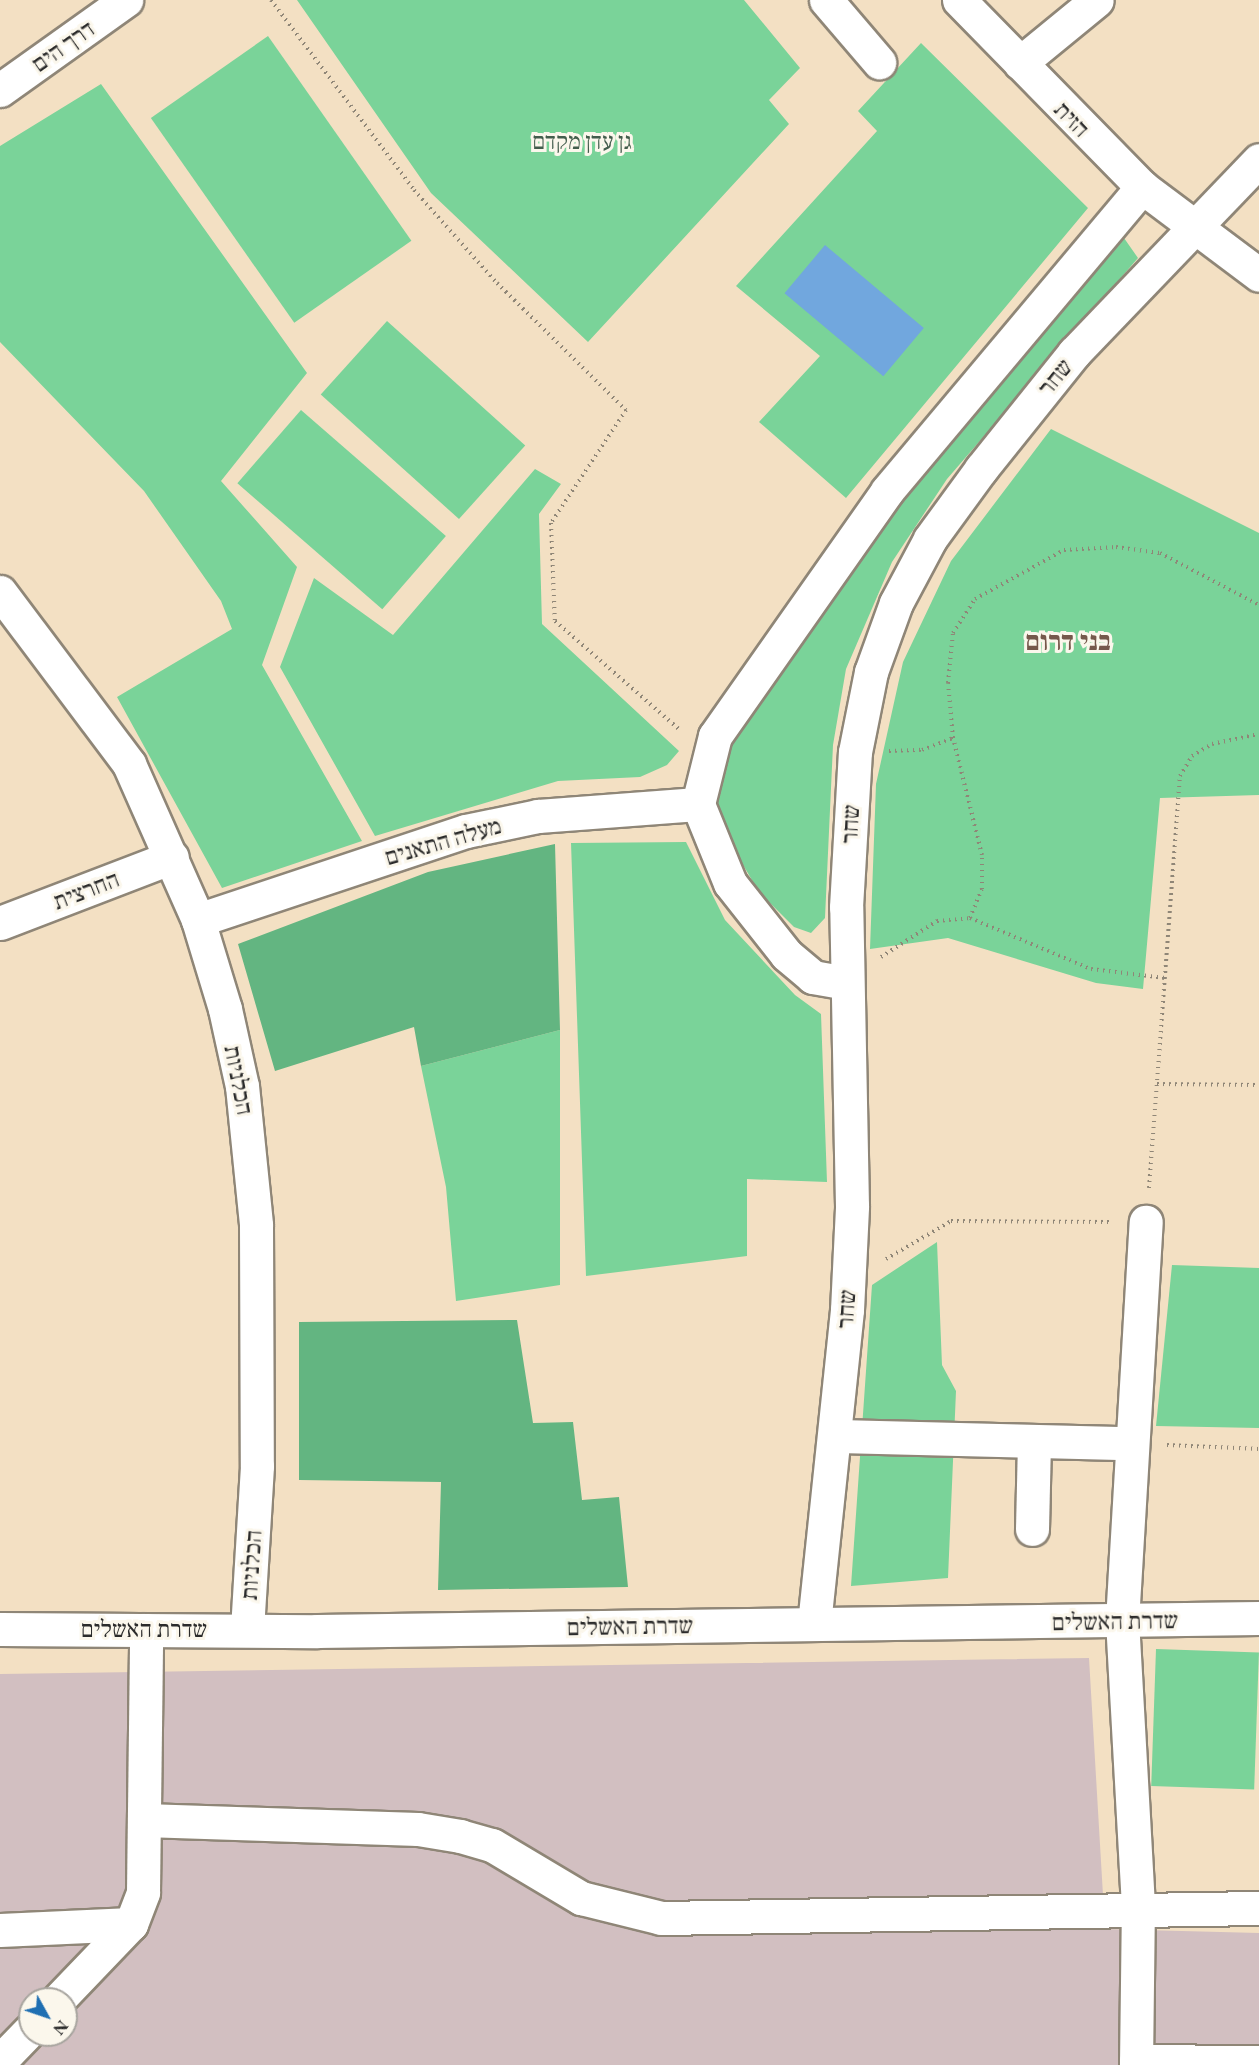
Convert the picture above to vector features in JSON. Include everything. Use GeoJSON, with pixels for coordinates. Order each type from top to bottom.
{"type":"FeatureCollection","features":[{"type":"Feature","properties":{"kind":"street","name":"דרך הים"},"geometry":{"type":"LineString","coordinates":[[0,90],[126,0]]}},
{"type":"Feature","properties":{"kind":"street"},"geometry":{"type":"LineString","coordinates":[[826,0],[879,62]]}},
{"type":"Feature","properties":{"kind":"street","name":"הזית"},"geometry":{"type":"LineString","coordinates":[[959,0],[1142,187],[1259,275]]}},
{"type":"Feature","properties":{"kind":"street"},"geometry":{"type":"LineString","coordinates":[[1020,63],[1097,0]]}},
{"type":"Feature","properties":{"kind":"street","name":"שחר"},"geometry":{"type":"LineString","coordinates":[[814,1624],[835,1436],[848,1285],[852,1206],[847,983],[855,752],[871,672],[896,603],[930,539],[1074,353],[1259,160]]}},
{"type":"Feature","properties":{"kind":"street"},"geometry":{"type":"LineString","coordinates":[[847,983],[813,977],[786,954],[730,883],[698,804],[715,736],[887,491],[964,395],[1142,187]]}},
{"type":"Feature","properties":{"kind":"street","name":"הכלניות"},"geometry":{"type":"LineString","coordinates":[[0,592],[129,765],[172,857],[198,920],[225,1009],[251,1151],[259,1353],[247,1630]]}},
{"type":"Feature","properties":{"kind":"street","name":"מעלה התאנים"},"geometry":{"type":"LineString","coordinates":[[198,920],[466,831],[538,816],[698,804]]}},
{"type":"Feature","properties":{"kind":"street","name":"החרצית"},"geometry":{"type":"LineString","coordinates":[[0,923],[172,857]]}},
{"type":"Feature","properties":{"kind":"street"},"geometry":{"type":"LineString","coordinates":[[1146,1222],[1122,1621],[1138,1906],[1136,2063],[1259,2062]]}},
{"type":"Feature","properties":{"kind":"street"},"geometry":{"type":"LineString","coordinates":[[835,1436],[1132,1443]]}},
{"type":"Feature","properties":{"kind":"street"},"geometry":{"type":"LineString","coordinates":[[1032,1528],[1034,1441]]}},
{"type":"Feature","properties":{"kind":"street","name":"שדרת האשלים"},"geometry":{"type":"LineString","coordinates":[[0,1629],[247,1630],[1259,1618]]}},
{"type":"Feature","properties":{"kind":"street"},"geometry":{"type":"LineString","coordinates":[[71,1987],[131,1924],[143,1892],[146,1630]]}},
{"type":"Feature","properties":{"kind":"street"},"geometry":{"type":"LineString","coordinates":[[144,1820],[418,1829],[460,1836],[492,1845],[580,1898],[661,1918],[1138,1906],[1259,1908]]}},
{"type":"Feature","properties":{"kind":"street"},"geometry":{"type":"LineString","coordinates":[[0,1930],[131,1924]]}},
{"type":"Feature","properties":{"kind":"street"},"geometry":{"type":"LineString","coordinates":[[0,2061],[18,2042]]}},
{"type":"Feature","properties":{"kind":"path"},"geometry":{"type":"LineString","coordinates":[[271,0],[414,190],[497,283],[626,410],[550,523],[555,621],[709,755]]}},
{"type":"Feature","properties":{"kind":"path"},"geometry":{"type":"LineString","coordinates":[[970,918],[982,889],[982,855],[953,738],[948,683],[953,633],[975,599],[1064,550],[1116,547],[1160,553],[1259,605]]}},
{"type":"Feature","properties":{"kind":"path"},"geometry":{"type":"LineString","coordinates":[[848,1285],[919,1235],[951,1221],[1146,1222],[1180,776],[1192,756],[1212,744],[1259,734]]}},
{"type":"Feature","properties":{"kind":"path"},"geometry":{"type":"LineString","coordinates":[[855,752],[922,750],[953,738]]}},
{"type":"Feature","properties":{"kind":"path"},"geometry":{"type":"LineString","coordinates":[[847,983],[921,928],[970,918],[1091,969],[1165,978]]}},
{"type":"Feature","properties":{"kind":"path"},"geometry":{"type":"LineString","coordinates":[[1157,1084],[1259,1085]]}},
{"type":"Feature","properties":{"kind":"path"},"geometry":{"type":"LineString","coordinates":[[1132,1443],[1259,1449]]}},
{"type":"Feature","properties":{"kind":"shaded area"},"geometry":{"type":"Polygon","coordinates":[[[1089,1658],[1105,1929],[1259,1933],[1259,2065],[0,2065],[0,1674],[1089,1658]]]}},
{"type":"Feature","properties":{"kind":"green space","name":"גן עדן מקדם"},"geometry":{"type":"Polygon","coordinates":[[[297,0],[744,0],[800,68],[769,100],[789,124],[588,342],[431,193],[297,0]]]}},
{"type":"Feature","properties":{"kind":"green space"},"geometry":{"type":"Polygon","coordinates":[[[268,36],[411,241],[294,323],[151,118],[268,36]]]}},
{"type":"Feature","properties":{"kind":"green space"},"geometry":{"type":"Polygon","coordinates":[[[921,43],[1088,208],[846,498],[759,422],[820,356],[736,286],[877,131],[858,111],[921,43]]]}},
{"type":"Feature","properties":{"kind":"green space"},"geometry":{"type":"Polygon","coordinates":[[[101,84],[307,373],[221,481],[297,567],[262,665],[362,841],[222,888],[117,697],[232,629],[221,601],[144,491],[0,342],[0,146],[101,84]]]}},
{"type":"Feature","properties":{"kind":"green space"},"geometry":{"type":"Polygon","coordinates":[[[1124,238],[1138,258],[947,479],[892,562],[846,669],[833,745],[825,918],[811,933],[794,927],[759,892],[723,831],[716,791],[730,737],[898,500],[1097,255],[1124,238]]]}},
{"type":"Feature","properties":{"kind":"green space"},"geometry":{"type":"Polygon","coordinates":[[[387,321],[525,445],[459,519],[321,395],[387,321]]]}},
{"type":"Feature","properties":{"kind":"green space"},"geometry":{"type":"Polygon","coordinates":[[[301,410],[446,536],[382,609],[237,483],[301,410]]]}},
{"type":"Feature","properties":{"kind":"green space"},"geometry":{"type":"Polygon","coordinates":[[[1051,429],[1259,533],[1259,795],[1160,798],[1143,989],[1096,983],[948,938],[870,949],[876,784],[903,662],[951,561],[1051,429]]]}},
{"type":"Feature","properties":{"kind":"green space"},"geometry":{"type":"Polygon","coordinates":[[[535,469],[561,484],[539,514],[542,624],[679,751],[667,765],[640,777],[558,781],[375,836],[280,667],[314,578],[393,635],[535,469]]]}},
{"type":"Feature","properties":{"kind":"green space"},"geometry":{"type":"Polygon","coordinates":[[[686,842],[725,920],[795,995],[821,1014],[827,1182],[747,1179],[747,1256],[586,1276],[571,843],[686,842]]]}},
{"type":"Feature","properties":{"kind":"green space"},"geometry":{"type":"Polygon","coordinates":[[[555,844],[560,1030],[421,1066],[414,1027],[275,1071],[238,944],[428,872],[555,844]]]}},
{"type":"Feature","properties":{"kind":"green space"},"geometry":{"type":"Polygon","coordinates":[[[560,1030],[560,1285],[456,1301],[446,1187],[421,1066],[560,1030]]]}},
{"type":"Feature","properties":{"kind":"green space"},"geometry":{"type":"Polygon","coordinates":[[[937,1242],[942,1365],[956,1391],[948,1578],[851,1586],[872,1285],[937,1242]]]}},
{"type":"Feature","properties":{"kind":"green space"},"geometry":{"type":"Polygon","coordinates":[[[1172,1265],[1259,1268],[1259,1428],[1156,1426],[1172,1265]]]}},
{"type":"Feature","properties":{"kind":"green space"},"geometry":{"type":"Polygon","coordinates":[[[517,1320],[533,1423],[573,1422],[582,1500],[619,1497],[628,1587],[438,1590],[441,1482],[299,1480],[299,1322],[517,1320]]]}},
{"type":"Feature","properties":{"kind":"green space"},"geometry":{"type":"Polygon","coordinates":[[[1156,1649],[1259,1653],[1254,1790],[1151,1786],[1156,1649]]]}},
{"type":"Feature","properties":{"kind":"water"},"geometry":{"type":"Polygon","coordinates":[[[825,245],[924,328],[883,376],[785,293],[825,245]]]}},
{"type":"Feature","properties":{"kind":"district","name":"בני דרום"},"geometry":{"type":"Point","coordinates":[1068,641]}}]}
